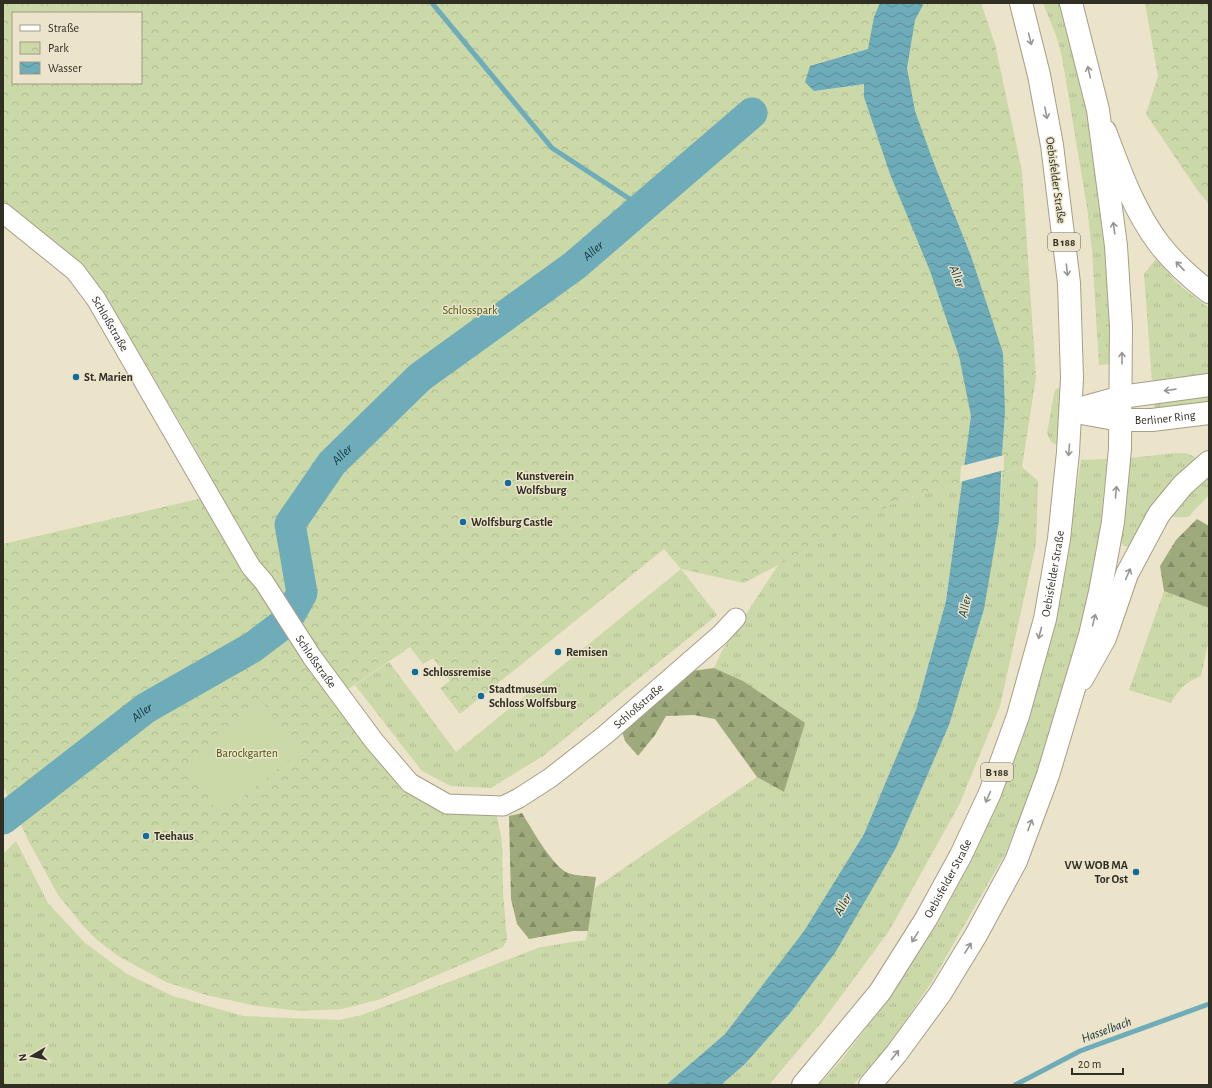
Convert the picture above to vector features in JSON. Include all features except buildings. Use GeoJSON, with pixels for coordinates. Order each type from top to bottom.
{"type":"FeatureCollection","features":[{"type":"Feature","properties":{"kind":"main road","name":"Oebisfelder Straße"},"geometry":{"type":"LineString","coordinates":[[804,1085],[880,992],[930,912],[961,855],[990,793],[1018,716],[1044,619],[1059,539],[1068,452],[1072,362],[1069,282],[1052,145],[1039,75],[1021,3]]}},
{"type":"Feature","properties":{"kind":"main road"},"geometry":{"type":"LineString","coordinates":[[1071,3],[1098,110],[1123,178],[1139,212],[1160,245],[1186,273],[1209,292]]}},
{"type":"Feature","properties":{"kind":"main road"},"geometry":{"type":"LineString","coordinates":[[870,1085],[896,1054],[940,994],[976,935],[1016,861],[1048,775],[1090,635],[1100,592],[1113,522],[1120,449],[1121,397],[1121,326],[1116,246],[1098,110]]}},
{"type":"Feature","properties":{"kind":"main road","name":"Berliner Ring"},"geometry":{"type":"LineString","coordinates":[[1071,411],[1121,397],[1209,385]]}},
{"type":"Feature","properties":{"kind":"main road","name":"Berliner Ring"},"geometry":{"type":"LineString","coordinates":[[1071,411],[1120,420],[1152,420],[1209,413]]}},
{"type":"Feature","properties":{"kind":"main road"},"geometry":{"type":"LineString","coordinates":[[1071,698],[1104,638],[1127,574],[1159,514],[1183,485],[1209,462]]}},
{"type":"Feature","properties":{"kind":"street","name":"Schloßstraße"},"geometry":{"type":"LineString","coordinates":[[3,213],[75,270],[96,299],[251,567],[264,582],[312,657],[374,741],[410,783],[448,804],[503,806],[519,798],[550,778],[605,735],[720,635],[736,618]]}},
{"type":"Feature","properties":{"kind":"green space","name":"Schlosspark"},"geometry":{"type":"Polygon","coordinates":[[[3,3],[981,3],[995,44],[1022,171],[1036,377],[1022,467],[900,500],[744,583],[681,569],[664,549],[460,714],[440,688],[450,681],[433,658],[423,664],[410,647],[335,698],[416,795],[496,812],[502,842],[503,892],[507,939],[503,947],[381,999],[342,1009],[301,1011],[257,1006],[206,995],[166,982],[118,956],[97,940],[85,928],[58,895],[28,840],[3,786],[3,544],[220,494],[195,448],[103,291],[75,260],[3,202],[3,3]]]}},
{"type":"Feature","properties":{"kind":"green space"},"geometry":{"type":"Polygon","coordinates":[[[1043,3],[1061,3],[1084,98],[1095,164],[1103,230],[1111,364],[1099,365],[1092,251],[1087,207],[1062,57],[1057,38],[1043,3]]]}},
{"type":"Feature","properties":{"kind":"green space"},"geometry":{"type":"Polygon","coordinates":[[[1145,3],[1209,3],[1209,204],[1198,191],[1146,114],[1158,76],[1145,3]]]}},
{"type":"Feature","properties":{"kind":"green space"},"geometry":{"type":"Polygon","coordinates":[[[1156,259],[1179,285],[1209,308],[1209,375],[1152,382],[1144,274],[1156,259]]]}},
{"type":"Feature","properties":{"kind":"green space"},"geometry":{"type":"Polygon","coordinates":[[[1062,386],[1059,446],[1051,442],[1047,433],[1055,390],[1062,386]]]}},
{"type":"Feature","properties":{"kind":"green space"},"geometry":{"type":"Polygon","coordinates":[[[1209,394],[1209,403],[1155,409],[1154,402],[1209,394]]]}},
{"type":"Feature","properties":{"kind":"green space"},"geometry":{"type":"Polygon","coordinates":[[[1186,453],[1201,460],[1129,547],[1124,546],[1120,542],[1129,458],[1186,453]]]}},
{"type":"Feature","properties":{"kind":"green space"},"geometry":{"type":"Polygon","coordinates":[[[1107,459],[1101,522],[1091,589],[1059,712],[1038,774],[1005,854],[931,983],[887,1047],[853,1085],[819,1085],[843,1058],[891,996],[938,923],[972,860],[1001,796],[1029,719],[1056,617],[1081,460],[1107,459]]]}},
{"type":"Feature","properties":{"kind":"green space"},"geometry":{"type":"Polygon","coordinates":[[[1022,467],[1038,481],[1036,544],[1000,706],[959,805],[889,931],[822,1022],[769,1085],[721,1085],[745,1064],[791,1012],[835,953],[896,848],[949,725],[999,521],[1002,473],[1022,467]]]}},
{"type":"Feature","properties":{"kind":"green space"},"geometry":{"type":"Polygon","coordinates":[[[1209,469],[1209,495],[1188,517],[1163,517],[1209,469]]]}},
{"type":"Feature","properties":{"kind":"green space"},"geometry":{"type":"Polygon","coordinates":[[[962,483],[946,601],[916,710],[864,834],[804,931],[725,1034],[666,1085],[3,1085],[3,854],[16,841],[48,903],[85,943],[127,974],[173,996],[243,1016],[339,1020],[362,1015],[541,947],[586,940],[595,888],[757,777],[784,792],[743,681],[714,668],[722,651],[797,536],[900,500],[962,483]]]}},
{"type":"Feature","properties":{"kind":"green space"},"geometry":{"type":"Polygon","coordinates":[[[1197,519],[1209,526],[1209,608],[1164,591],[1160,566],[1176,540],[1197,519]]]}},
{"type":"Feature","properties":{"kind":"green space"},"geometry":{"type":"Polygon","coordinates":[[[681,569],[717,615],[543,756],[491,788],[451,786],[422,771],[355,685],[389,662],[456,752],[681,569]]]}},
{"type":"Feature","properties":{"kind":"green space"},"geometry":{"type":"Polygon","coordinates":[[[1164,591],[1209,608],[1209,639],[1201,676],[1183,686],[1171,703],[1129,690],[1164,591]]]}},
{"type":"Feature","properties":{"kind":"green space"},"geometry":{"type":"Polygon","coordinates":[[[714,668],[743,681],[805,723],[784,792],[757,777],[715,719],[694,715],[666,716],[655,735],[638,756],[625,741],[622,731],[691,671],[714,668]]]}},
{"type":"Feature","properties":{"kind":"green space","name":"Barockgarten"},"geometry":{"type":"Polygon","coordinates":[[[258,704],[267,706],[279,729],[298,743],[298,753],[225,811],[215,810],[204,787],[184,772],[185,764],[258,704]]]}},
{"type":"Feature","properties":{"kind":"green space"},"geometry":{"type":"Polygon","coordinates":[[[522,813],[549,855],[562,869],[571,874],[596,877],[588,931],[573,931],[529,939],[517,924],[511,899],[509,816],[522,813]]]}},
{"type":"Feature","properties":{"kind":"water"},"geometry":{"type":"Polygon","coordinates":[[[880,3],[924,3],[915,20],[907,68],[915,111],[933,161],[971,256],[1003,353],[1005,412],[999,521],[984,609],[949,725],[896,848],[835,953],[791,1012],[745,1064],[721,1085],[666,1085],[725,1034],[804,931],[864,834],[916,710],[946,601],[971,416],[959,356],[930,271],[890,174],[864,97],[864,84],[814,91],[805,82],[810,66],[868,49],[874,17],[880,3]]]}},
{"type":"Feature","properties":{"kind":"pier"},"geometry":{"type":"Polygon","coordinates":[[[1004,455],[1004,470],[960,482],[961,466],[1004,455]]]}},
{"type":"Feature","properties":{"kind":"waterway"},"geometry":{"type":"LineString","coordinates":[[432,3],[552,148],[642,207]]}},
{"type":"Feature","properties":{"kind":"waterway","name":"Aller"},"geometry":{"type":"LineString","coordinates":[[3,819],[146,708],[253,647],[286,622],[302,593],[290,524],[332,463],[420,377],[574,266],[752,113]]}},
{"type":"Feature","properties":{"kind":"waterway","name":"Hasselbach"},"geometry":{"type":"LineString","coordinates":[[1015,1085],[1080,1051],[1209,1004]]}},
{"type":"Feature","properties":{"kind":"place","name":"St. Marien"},"geometry":{"type":"Point","coordinates":[76,377]}},
{"type":"Feature","properties":{"kind":"place","name":"Kunstverein Wolfsburg"},"geometry":{"type":"Point","coordinates":[508,483]}},
{"type":"Feature","properties":{"kind":"place","name":"Wolfsburg Castle"},"geometry":{"type":"Point","coordinates":[463,522]}},
{"type":"Feature","properties":{"kind":"place","name":"Remisen"},"geometry":{"type":"Point","coordinates":[558,652]}},
{"type":"Feature","properties":{"kind":"place","name":"Schlossremise"},"geometry":{"type":"Point","coordinates":[415,672]}},
{"type":"Feature","properties":{"kind":"place","name":"Stadtmuseum Schloss Wolfsburg"},"geometry":{"type":"Point","coordinates":[481,696]}},
{"type":"Feature","properties":{"kind":"place","name":"Teehaus"},"geometry":{"type":"Point","coordinates":[146,836]}},
{"type":"Feature","properties":{"kind":"place","name":"VW WOB MA Tor Ost"},"geometry":{"type":"Point","coordinates":[1136,872]}}]}
